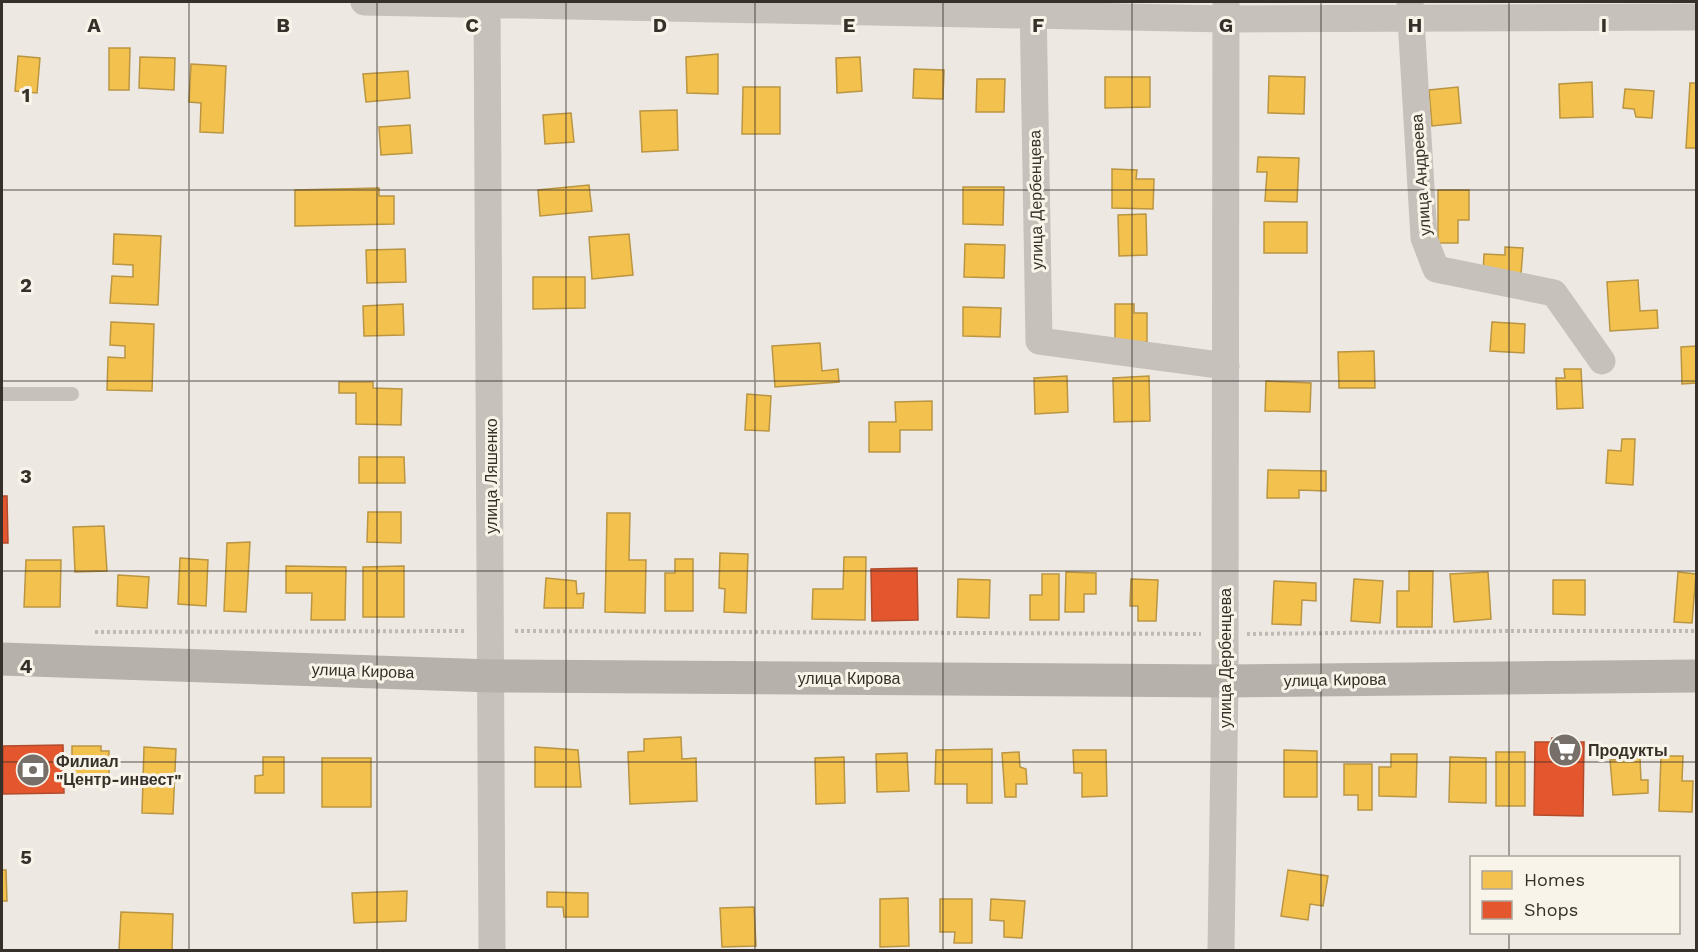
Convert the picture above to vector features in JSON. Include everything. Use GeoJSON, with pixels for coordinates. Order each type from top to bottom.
{"type":"FeatureCollection","features":[{"type":"Feature","properties":{"kind":"main road","name":"улица Кирова"},"geometry":{"type":"LineString","coordinates":[[2,659],[492,676],[1225,681],[1696,676]]}},
{"type":"Feature","properties":{"kind":"street"},"geometry":{"type":"LineString","coordinates":[[364,2],[1410,10],[1696,17]]}},
{"type":"Feature","properties":{"kind":"street","name":"улица Ляшенко"},"geometry":{"type":"LineString","coordinates":[[488,3],[492,951]]}},
{"type":"Feature","properties":{"kind":"street","name":"улица Дербенцева"},"geometry":{"type":"LineString","coordinates":[[1033,8],[1039,341],[1226,366]]}},
{"type":"Feature","properties":{"kind":"street","name":"улица Дербенцева"},"geometry":{"type":"LineString","coordinates":[[1221,951],[1225,681],[1226,10]]}},
{"type":"Feature","properties":{"kind":"street","name":"улица Андреева"},"geometry":{"type":"LineString","coordinates":[[1410,10],[1424,238],[1436,269],[1554,293],[1602,361]]}},
{"type":"Feature","properties":{"kind":"lane"},"geometry":{"type":"LineString","coordinates":[[2,394],[72,394]]}},
{"type":"Feature","properties":{"kind":"path"},"geometry":{"type":"LineString","coordinates":[[85,632],[1225,634],[1696,631]]}},
{"type":"Feature","properties":{"kind":"building: Homes"},"geometry":{"type":"Polygon","coordinates":[[[109,48],[130,48],[129,90],[109,90],[109,48]]]}},
{"type":"Feature","properties":{"kind":"building: Homes"},"geometry":{"type":"Polygon","coordinates":[[[718,54],[718,94],[687,93],[686,57],[718,54]]]}},
{"type":"Feature","properties":{"kind":"building: Homes"},"geometry":{"type":"Polygon","coordinates":[[[18,56],[40,58],[37,93],[15,91],[18,56]]]}},
{"type":"Feature","properties":{"kind":"building: Homes"},"geometry":{"type":"Polygon","coordinates":[[[140,57],[175,58],[174,90],[139,88],[140,57]]]}},
{"type":"Feature","properties":{"kind":"building: Homes"},"geometry":{"type":"Polygon","coordinates":[[[860,57],[862,91],[837,93],[836,58],[860,57]]]}},
{"type":"Feature","properties":{"kind":"building: Homes"},"geometry":{"type":"Polygon","coordinates":[[[191,64],[226,66],[223,133],[200,132],[201,103],[189,102],[191,64]]]}},
{"type":"Feature","properties":{"kind":"building: Homes"},"geometry":{"type":"Polygon","coordinates":[[[914,69],[944,70],[943,99],[913,98],[914,69]]]}},
{"type":"Feature","properties":{"kind":"building: Homes"},"geometry":{"type":"Polygon","coordinates":[[[408,71],[410,98],[366,102],[363,74],[408,71]]]}},
{"type":"Feature","properties":{"kind":"building: Homes"},"geometry":{"type":"Polygon","coordinates":[[[1269,76],[1305,77],[1304,114],[1268,113],[1269,76]]]}},
{"type":"Feature","properties":{"kind":"building: Homes"},"geometry":{"type":"Polygon","coordinates":[[[1105,77],[1150,77],[1150,107],[1105,108],[1105,77]]]}},
{"type":"Feature","properties":{"kind":"building: Homes"},"geometry":{"type":"Polygon","coordinates":[[[977,79],[1005,79],[1004,112],[976,112],[977,79]]]}},
{"type":"Feature","properties":{"kind":"building: Homes"},"geometry":{"type":"Polygon","coordinates":[[[1592,82],[1593,117],[1560,118],[1559,84],[1592,82]]]}},
{"type":"Feature","properties":{"kind":"building: Homes"},"geometry":{"type":"Polygon","coordinates":[[[1690,83],[1696,83],[1696,148],[1686,148],[1690,83]]]}},
{"type":"Feature","properties":{"kind":"building: Homes"},"geometry":{"type":"Polygon","coordinates":[[[743,87],[780,87],[780,134],[742,134],[743,87]]]}},
{"type":"Feature","properties":{"kind":"building: Homes"},"geometry":{"type":"Polygon","coordinates":[[[1458,87],[1461,123],[1432,126],[1429,90],[1458,87]]]}},
{"type":"Feature","properties":{"kind":"building: Homes"},"geometry":{"type":"Polygon","coordinates":[[[1625,89],[1654,91],[1652,118],[1636,117],[1634,109],[1623,108],[1625,89]]]}},
{"type":"Feature","properties":{"kind":"building: Homes"},"geometry":{"type":"Polygon","coordinates":[[[677,110],[678,150],[642,152],[640,111],[677,110]]]}},
{"type":"Feature","properties":{"kind":"building: Homes"},"geometry":{"type":"Polygon","coordinates":[[[571,113],[574,142],[545,144],[543,115],[571,113]]]}},
{"type":"Feature","properties":{"kind":"building: Homes"},"geometry":{"type":"Polygon","coordinates":[[[410,125],[412,153],[381,155],[379,127],[410,125]]]}},
{"type":"Feature","properties":{"kind":"building: Homes"},"geometry":{"type":"Polygon","coordinates":[[[1258,157],[1299,158],[1297,202],[1265,201],[1267,172],[1257,172],[1258,157]]]}},
{"type":"Feature","properties":{"kind":"building: Homes"},"geometry":{"type":"Polygon","coordinates":[[[1112,169],[1137,170],[1136,179],[1154,179],[1153,209],[1112,208],[1112,169]]]}},
{"type":"Feature","properties":{"kind":"building: Homes"},"geometry":{"type":"Polygon","coordinates":[[[589,185],[592,211],[540,216],[538,190],[589,185]]]}},
{"type":"Feature","properties":{"kind":"building: Homes"},"geometry":{"type":"Polygon","coordinates":[[[963,187],[1004,187],[1003,225],[963,224],[963,187]]]}},
{"type":"Feature","properties":{"kind":"building: Homes"},"geometry":{"type":"Polygon","coordinates":[[[379,188],[379,196],[394,196],[394,224],[295,226],[295,190],[379,188]]]}},
{"type":"Feature","properties":{"kind":"building: Homes"},"geometry":{"type":"Polygon","coordinates":[[[1438,190],[1469,190],[1469,220],[1458,220],[1458,243],[1438,243],[1438,190]]]}},
{"type":"Feature","properties":{"kind":"building: Homes"},"geometry":{"type":"Polygon","coordinates":[[[1146,214],[1147,255],[1119,256],[1118,215],[1146,214]]]}},
{"type":"Feature","properties":{"kind":"building: Homes"},"geometry":{"type":"Polygon","coordinates":[[[1264,222],[1307,222],[1307,253],[1264,253],[1264,222]]]}},
{"type":"Feature","properties":{"kind":"building: Homes"},"geometry":{"type":"Polygon","coordinates":[[[114,234],[161,236],[158,305],[110,303],[112,276],[133,277],[133,265],[113,264],[114,234]]]}},
{"type":"Feature","properties":{"kind":"building: Homes"},"geometry":{"type":"Polygon","coordinates":[[[629,234],[633,275],[592,279],[589,237],[629,234]]]}},
{"type":"Feature","properties":{"kind":"building: Homes"},"geometry":{"type":"Polygon","coordinates":[[[965,244],[1005,245],[1004,278],[964,277],[965,244]]]}},
{"type":"Feature","properties":{"kind":"building: Homes"},"geometry":{"type":"Polygon","coordinates":[[[1505,247],[1523,248],[1521,275],[1483,273],[1484,254],[1505,255],[1505,247]]]}},
{"type":"Feature","properties":{"kind":"building: Homes"},"geometry":{"type":"Polygon","coordinates":[[[405,249],[406,282],[367,283],[366,250],[405,249]]]}},
{"type":"Feature","properties":{"kind":"building: Homes"},"geometry":{"type":"Polygon","coordinates":[[[533,277],[585,277],[585,308],[533,309],[533,277]]]}},
{"type":"Feature","properties":{"kind":"building: Homes"},"geometry":{"type":"Polygon","coordinates":[[[1638,280],[1640,311],[1657,310],[1658,328],[1610,331],[1607,282],[1638,280]]]}},
{"type":"Feature","properties":{"kind":"building: Homes"},"geometry":{"type":"Polygon","coordinates":[[[403,304],[404,335],[364,336],[363,306],[403,304]]]}},
{"type":"Feature","properties":{"kind":"building: Homes"},"geometry":{"type":"Polygon","coordinates":[[[1115,304],[1134,304],[1134,313],[1147,313],[1147,342],[1115,342],[1115,304]]]}},
{"type":"Feature","properties":{"kind":"building: Homes"},"geometry":{"type":"Polygon","coordinates":[[[963,307],[1001,308],[1000,337],[963,336],[963,307]]]}},
{"type":"Feature","properties":{"kind":"building: Homes"},"geometry":{"type":"Polygon","coordinates":[[[111,322],[154,324],[152,391],[107,390],[108,357],[125,358],[125,346],[110,345],[111,322]]]}},
{"type":"Feature","properties":{"kind":"building: Homes"},"geometry":{"type":"Polygon","coordinates":[[[1492,322],[1525,324],[1524,353],[1490,351],[1492,322]]]}},
{"type":"Feature","properties":{"kind":"building: Homes"},"geometry":{"type":"Polygon","coordinates":[[[820,343],[822,371],[838,369],[839,382],[775,387],[772,346],[820,343]]]}},
{"type":"Feature","properties":{"kind":"building: Homes"},"geometry":{"type":"Polygon","coordinates":[[[1696,346],[1696,383],[1682,384],[1681,347],[1696,346]]]}},
{"type":"Feature","properties":{"kind":"building: Homes"},"geometry":{"type":"Polygon","coordinates":[[[1374,351],[1375,388],[1339,388],[1338,352],[1374,351]]]}},
{"type":"Feature","properties":{"kind":"building: Homes"},"geometry":{"type":"Polygon","coordinates":[[[1564,369],[1581,369],[1583,408],[1557,409],[1556,378],[1565,378],[1564,369]]]}},
{"type":"Feature","properties":{"kind":"building: Homes"},"geometry":{"type":"Polygon","coordinates":[[[1067,376],[1068,412],[1035,414],[1034,378],[1067,376]]]}},
{"type":"Feature","properties":{"kind":"building: Homes"},"geometry":{"type":"Polygon","coordinates":[[[1149,376],[1150,421],[1114,422],[1113,378],[1149,376]]]}},
{"type":"Feature","properties":{"kind":"building: Homes"},"geometry":{"type":"Polygon","coordinates":[[[1266,381],[1311,383],[1310,412],[1265,411],[1266,381]]]}},
{"type":"Feature","properties":{"kind":"building: Homes"},"geometry":{"type":"Polygon","coordinates":[[[339,382],[373,382],[373,388],[402,389],[401,425],[356,424],[356,393],[339,393],[339,382]]]}},
{"type":"Feature","properties":{"kind":"building: Homes"},"geometry":{"type":"Polygon","coordinates":[[[747,394],[771,396],[769,431],[745,430],[747,394]]]}},
{"type":"Feature","properties":{"kind":"building: Homes"},"geometry":{"type":"Polygon","coordinates":[[[932,401],[932,430],[900,430],[900,452],[869,452],[869,422],[896,422],[895,402],[932,401]]]}},
{"type":"Feature","properties":{"kind":"building: Homes"},"geometry":{"type":"Polygon","coordinates":[[[1622,439],[1635,439],[1633,485],[1606,483],[1608,450],[1621,451],[1622,439]]]}},
{"type":"Feature","properties":{"kind":"building: Homes"},"geometry":{"type":"Polygon","coordinates":[[[359,457],[404,457],[405,483],[359,483],[359,457]]]}},
{"type":"Feature","properties":{"kind":"building: Homes"},"geometry":{"type":"Polygon","coordinates":[[[1268,470],[1326,471],[1326,491],[1299,490],[1299,498],[1267,498],[1268,470]]]}},
{"type":"Feature","properties":{"kind":"building: Homes"},"geometry":{"type":"Polygon","coordinates":[[[368,512],[401,512],[401,543],[367,542],[368,512]]]}},
{"type":"Feature","properties":{"kind":"building: Homes"},"geometry":{"type":"Polygon","coordinates":[[[607,513],[630,513],[629,560],[646,560],[645,613],[605,612],[607,513]]]}},
{"type":"Feature","properties":{"kind":"building: Homes"},"geometry":{"type":"Polygon","coordinates":[[[104,526],[107,571],[75,572],[73,527],[104,526]]]}},
{"type":"Feature","properties":{"kind":"building: Homes"},"geometry":{"type":"Polygon","coordinates":[[[250,542],[246,612],[224,611],[227,543],[250,542]]]}},
{"type":"Feature","properties":{"kind":"building: Homes"},"geometry":{"type":"Polygon","coordinates":[[[720,553],[748,554],[746,613],[724,612],[725,589],[719,588],[720,553]]]}},
{"type":"Feature","properties":{"kind":"building: Homes"},"geometry":{"type":"Polygon","coordinates":[[[844,557],[866,557],[865,620],[812,619],[813,589],[843,589],[844,557]]]}},
{"type":"Feature","properties":{"kind":"building: Homes"},"geometry":{"type":"Polygon","coordinates":[[[180,558],[208,560],[206,606],[178,604],[180,558]]]}},
{"type":"Feature","properties":{"kind":"building: Homes"},"geometry":{"type":"Polygon","coordinates":[[[675,559],[693,559],[693,611],[665,611],[665,573],[675,573],[675,559]]]}},
{"type":"Feature","properties":{"kind":"building: Homes"},"geometry":{"type":"Polygon","coordinates":[[[26,560],[61,560],[60,607],[24,607],[26,560]]]}},
{"type":"Feature","properties":{"kind":"building: Homes"},"geometry":{"type":"Polygon","coordinates":[[[286,566],[346,567],[345,620],[311,620],[312,593],[286,593],[286,566]]]}},
{"type":"Feature","properties":{"kind":"building: Homes"},"geometry":{"type":"Polygon","coordinates":[[[404,566],[404,617],[363,617],[363,567],[404,566]]]}},
{"type":"Feature","properties":{"kind":"building: Homes"},"geometry":{"type":"Polygon","coordinates":[[[1409,571],[1433,571],[1432,627],[1397,627],[1397,591],[1409,591],[1409,571]]]}},
{"type":"Feature","properties":{"kind":"building: Homes"},"geometry":{"type":"Polygon","coordinates":[[[1066,572],[1096,573],[1096,594],[1084,594],[1084,612],[1065,612],[1066,572]]]}},
{"type":"Feature","properties":{"kind":"building: Homes"},"geometry":{"type":"Polygon","coordinates":[[[1488,572],[1491,619],[1454,622],[1450,574],[1488,572]]]}},
{"type":"Feature","properties":{"kind":"building: Homes"},"geometry":{"type":"Polygon","coordinates":[[[1678,572],[1696,574],[1692,623],[1674,622],[1678,572]]]}},
{"type":"Feature","properties":{"kind":"building: Homes"},"geometry":{"type":"Polygon","coordinates":[[[1042,574],[1059,574],[1059,620],[1030,620],[1030,595],[1042,595],[1042,574]]]}},
{"type":"Feature","properties":{"kind":"building: Homes"},"geometry":{"type":"Polygon","coordinates":[[[118,575],[149,577],[147,608],[117,606],[118,575]]]}},
{"type":"Feature","properties":{"kind":"building: Homes"},"geometry":{"type":"Polygon","coordinates":[[[546,578],[576,581],[577,594],[584,593],[583,608],[544,608],[546,578]]]}},
{"type":"Feature","properties":{"kind":"building: Homes"},"geometry":{"type":"Polygon","coordinates":[[[958,579],[990,580],[989,618],[957,617],[958,579]]]}},
{"type":"Feature","properties":{"kind":"building: Homes"},"geometry":{"type":"Polygon","coordinates":[[[1131,579],[1158,580],[1156,621],[1138,621],[1138,606],[1130,606],[1131,579]]]}},
{"type":"Feature","properties":{"kind":"building: Homes"},"geometry":{"type":"Polygon","coordinates":[[[1354,579],[1383,581],[1380,623],[1351,621],[1354,579]]]}},
{"type":"Feature","properties":{"kind":"building: Homes"},"geometry":{"type":"Polygon","coordinates":[[[1553,580],[1585,580],[1585,615],[1553,614],[1553,580]]]}},
{"type":"Feature","properties":{"kind":"building: Homes"},"geometry":{"type":"Polygon","coordinates":[[[1274,581],[1316,583],[1316,601],[1302,600],[1301,625],[1272,624],[1274,581]]]}},
{"type":"Feature","properties":{"kind":"building: Homes"},"geometry":{"type":"Polygon","coordinates":[[[681,737],[682,759],[696,758],[697,801],[630,804],[628,752],[644,751],[644,739],[681,737]]]}},
{"type":"Feature","properties":{"kind":"building: Homes"},"geometry":{"type":"Polygon","coordinates":[[[72,746],[101,746],[101,751],[109,751],[109,774],[95,774],[95,780],[72,780],[72,746]]]}},
{"type":"Feature","properties":{"kind":"building: Homes"},"geometry":{"type":"Polygon","coordinates":[[[144,747],[176,749],[173,814],[142,813],[144,747]]]}},
{"type":"Feature","properties":{"kind":"building: Homes"},"geometry":{"type":"Polygon","coordinates":[[[535,747],[578,750],[581,787],[535,787],[535,747]]]}},
{"type":"Feature","properties":{"kind":"building: Homes"},"geometry":{"type":"Polygon","coordinates":[[[992,749],[992,803],[967,803],[967,784],[935,784],[936,750],[992,749]]]}},
{"type":"Feature","properties":{"kind":"building: Homes"},"geometry":{"type":"Polygon","coordinates":[[[1073,750],[1106,750],[1107,796],[1082,797],[1082,773],[1074,773],[1073,750]]]}},
{"type":"Feature","properties":{"kind":"building: Homes"},"geometry":{"type":"Polygon","coordinates":[[[1284,750],[1317,751],[1317,797],[1284,797],[1284,750]]]}},
{"type":"Feature","properties":{"kind":"building: Homes"},"geometry":{"type":"Polygon","coordinates":[[[1019,752],[1020,767],[1026,769],[1027,784],[1016,784],[1016,797],[1005,797],[1002,753],[1019,752]]]}},
{"type":"Feature","properties":{"kind":"building: Homes"},"geometry":{"type":"Polygon","coordinates":[[[1496,752],[1525,752],[1525,806],[1496,806],[1496,752]]]}},
{"type":"Feature","properties":{"kind":"building: Homes"},"geometry":{"type":"Polygon","coordinates":[[[907,753],[909,791],[877,792],[876,754],[907,753]]]}},
{"type":"Feature","properties":{"kind":"building: Homes"},"geometry":{"type":"Polygon","coordinates":[[[1391,754],[1417,754],[1416,797],[1379,796],[1379,767],[1391,767],[1391,754]]]}},
{"type":"Feature","properties":{"kind":"building: Homes"},"geometry":{"type":"Polygon","coordinates":[[[1661,756],[1683,756],[1682,781],[1693,781],[1692,812],[1659,811],[1661,756]]]}},
{"type":"Feature","properties":{"kind":"building: Homes"},"geometry":{"type":"Polygon","coordinates":[[[263,757],[284,757],[284,793],[255,793],[255,776],[263,775],[263,757]]]}},
{"type":"Feature","properties":{"kind":"building: Homes"},"geometry":{"type":"Polygon","coordinates":[[[844,757],[845,803],[816,804],[815,758],[844,757]]]}},
{"type":"Feature","properties":{"kind":"building: Homes"},"geometry":{"type":"Polygon","coordinates":[[[1450,757],[1486,758],[1486,803],[1449,802],[1450,757]]]}},
{"type":"Feature","properties":{"kind":"building: Homes"},"geometry":{"type":"Polygon","coordinates":[[[322,758],[371,758],[371,807],[322,807],[322,758]]]}},
{"type":"Feature","properties":{"kind":"building: Homes"},"geometry":{"type":"Polygon","coordinates":[[[1640,758],[1641,780],[1648,780],[1648,793],[1613,795],[1610,760],[1640,758]]]}},
{"type":"Feature","properties":{"kind":"building: Homes"},"geometry":{"type":"Polygon","coordinates":[[[1344,764],[1372,764],[1372,810],[1358,810],[1358,795],[1344,795],[1344,764]]]}},
{"type":"Feature","properties":{"kind":"building: Homes"},"geometry":{"type":"Polygon","coordinates":[[[2,870],[6,870],[7,901],[2,901],[2,870]]]}},
{"type":"Feature","properties":{"kind":"building: Homes"},"geometry":{"type":"Polygon","coordinates":[[[1288,870],[1328,876],[1323,906],[1310,904],[1308,920],[1281,916],[1288,870]]]}},
{"type":"Feature","properties":{"kind":"building: Homes"},"geometry":{"type":"Polygon","coordinates":[[[407,891],[406,921],[354,923],[352,893],[407,891]]]}},
{"type":"Feature","properties":{"kind":"building: Homes"},"geometry":{"type":"Polygon","coordinates":[[[547,892],[588,893],[588,917],[564,917],[563,907],[547,907],[547,892]]]}},
{"type":"Feature","properties":{"kind":"building: Homes"},"geometry":{"type":"Polygon","coordinates":[[[908,898],[909,946],[880,947],[880,899],[908,898]]]}},
{"type":"Feature","properties":{"kind":"building: Homes"},"geometry":{"type":"Polygon","coordinates":[[[940,899],[972,899],[972,943],[954,943],[955,932],[940,932],[940,899]]]}},
{"type":"Feature","properties":{"kind":"building: Homes"},"geometry":{"type":"Polygon","coordinates":[[[991,899],[1025,901],[1022,938],[1004,937],[1004,921],[990,920],[991,899]]]}},
{"type":"Feature","properties":{"kind":"building: Homes"},"geometry":{"type":"Polygon","coordinates":[[[754,907],[756,946],[722,947],[720,908],[754,907]]]}},
{"type":"Feature","properties":{"kind":"building: Homes"},"geometry":{"type":"Polygon","coordinates":[[[121,912],[173,914],[172,950],[119,950],[121,912]]]}},
{"type":"Feature","properties":{"kind":"building: Shops"},"geometry":{"type":"Polygon","coordinates":[[[2,496],[7,496],[8,543],[2,543],[2,496]]]}},
{"type":"Feature","properties":{"kind":"building: Shops"},"geometry":{"type":"Polygon","coordinates":[[[917,568],[918,620],[872,621],[871,569],[917,568]]]}},
{"type":"Feature","properties":{"kind":"building: Shops"},"geometry":{"type":"Polygon","coordinates":[[[1552,738],[1562,738],[1562,742],[1584,742],[1583,816],[1534,815],[1535,742],[1551,742],[1552,738]]]}},
{"type":"Feature","properties":{"kind":"building: Shops","name":"Филиал \"Центр-инвест\""},"geometry":{"type":"Polygon","coordinates":[[[63,745],[64,793],[3,794],[3,746],[63,745]]]}},
{"type":"Feature","properties":{"kind":"place","name":"Продукты"},"geometry":{"type":"Point","coordinates":[1565,750]}},
{"type":"Feature","properties":{"kind":"place","name":"Филиал \"Центр-инвест\""},"geometry":{"type":"Point","coordinates":[33,770]}}]}
